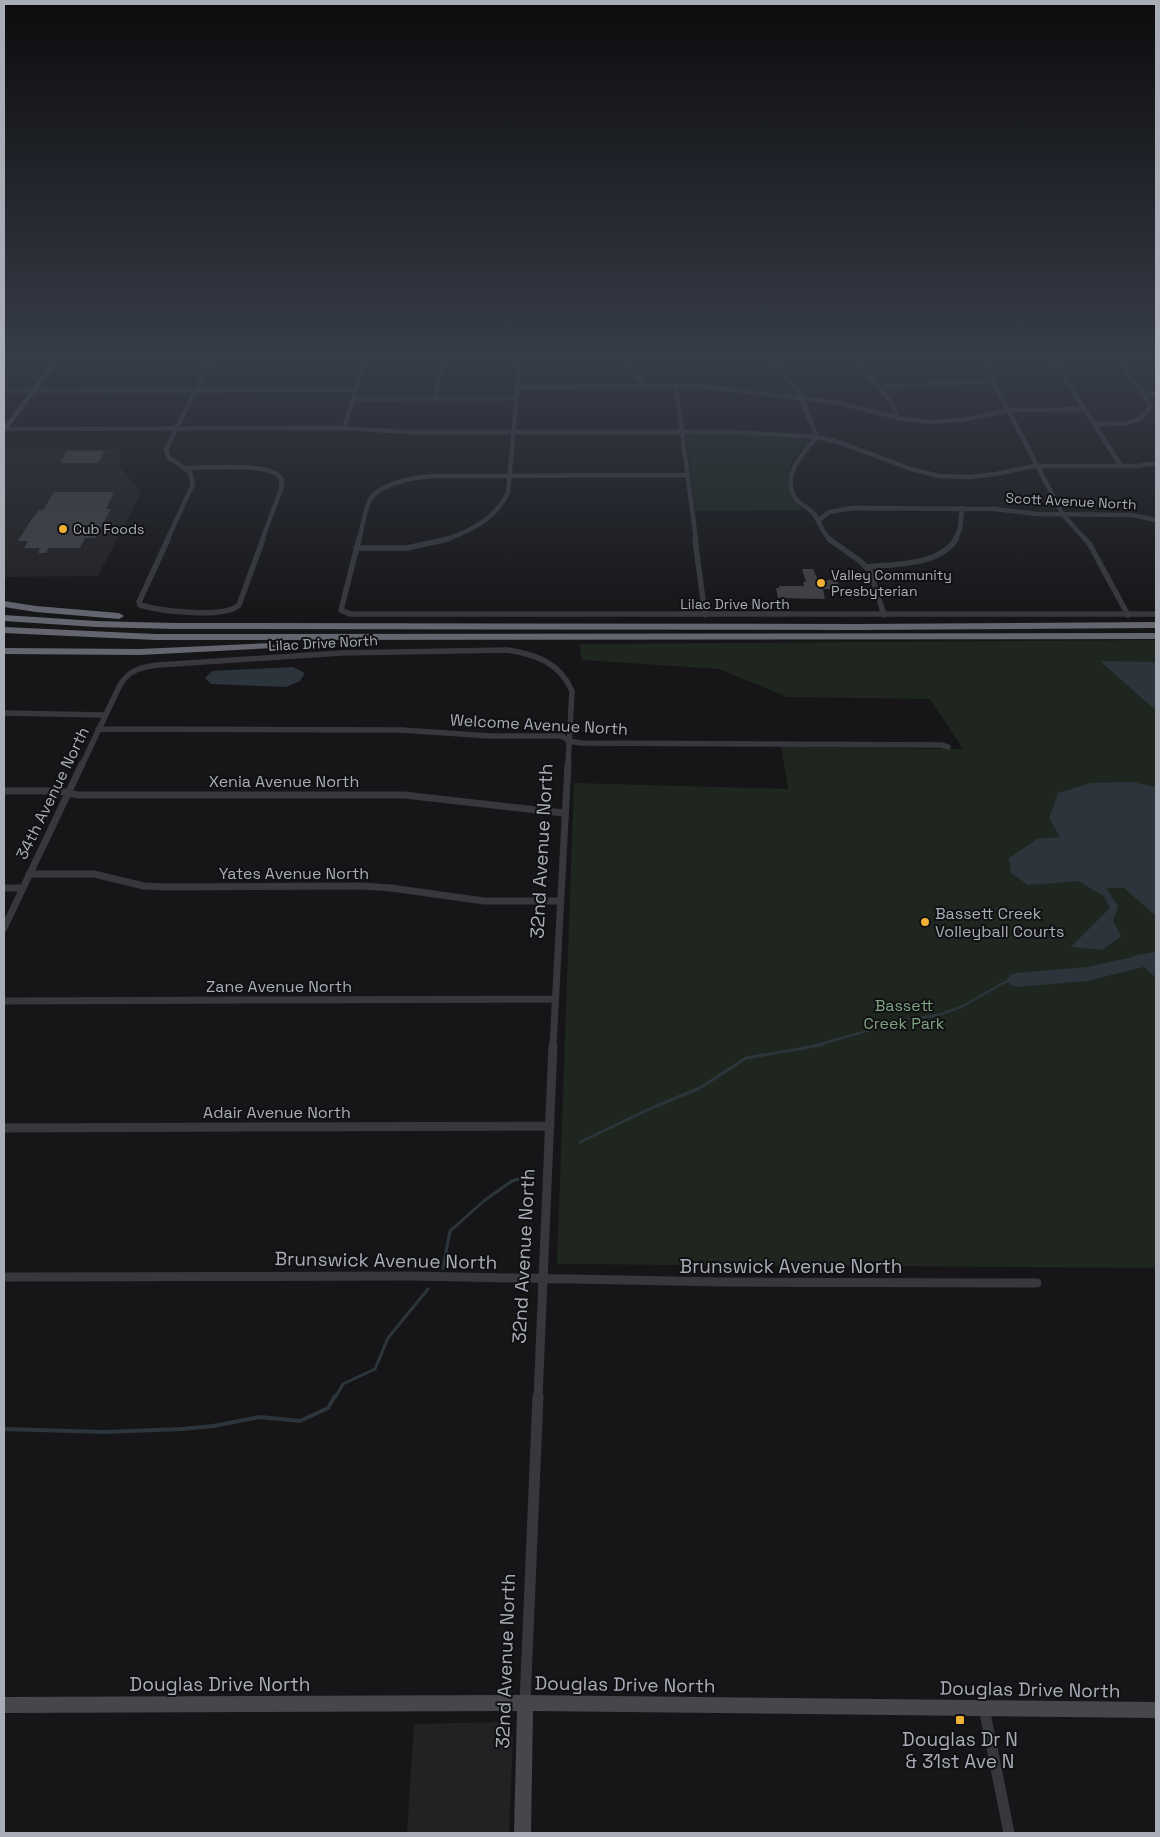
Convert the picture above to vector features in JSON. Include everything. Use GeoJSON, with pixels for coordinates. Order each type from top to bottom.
{"type":"FeatureCollection","features":[{"type":"Feature","properties":{"kind":"highway"},"geometry":{"type":"LineString","coordinates":[[4,604],[36,609],[116,616],[310,626]]}},
{"type":"Feature","properties":{"kind":"highway"},"geometry":{"type":"LineString","coordinates":[[4,618],[96,624],[310,626],[866,627],[1156,625]]}},
{"type":"Feature","properties":{"kind":"highway"},"geometry":{"type":"LineString","coordinates":[[4,630],[156,637],[1156,636]]}},
{"type":"Feature","properties":{"kind":"highway"},"geometry":{"type":"LineString","coordinates":[[4,651],[140,652],[450,638]]}},
{"type":"Feature","properties":{"kind":"street"},"geometry":{"type":"LineString","coordinates":[[168,446],[166,453],[172,460],[186,468],[193,478],[193,484],[140,598],[140,605],[152,609],[232,611],[239,605],[282,479],[279,475],[266,470],[186,468]]}},
{"type":"Feature","properties":{"kind":"street"},"geometry":{"type":"LineString","coordinates":[[512,446],[509,477],[508,493],[501,509],[483,523],[421,546],[356,548],[369,501],[390,485],[423,477],[509,477],[688,475]]}},
{"type":"Feature","properties":{"kind":"street"},"geometry":{"type":"LineString","coordinates":[[685,446],[705,615]]}},
{"type":"Feature","properties":{"kind":"street"},"geometry":{"type":"LineString","coordinates":[[810,446],[796,462],[791,484],[798,502],[815,515],[826,537],[870,571],[884,614]]}},
{"type":"Feature","properties":{"kind":"street"},"geometry":{"type":"LineString","coordinates":[[849,446],[904,467],[940,476],[983,476],[1039,466],[1156,464]]}},
{"type":"Feature","properties":{"kind":"street"},"geometry":{"type":"LineString","coordinates":[[1028,446],[1063,514],[1090,545],[1128,614]]}},
{"type":"Feature","properties":{"kind":"street"},"geometry":{"type":"LineString","coordinates":[[1108,446],[1121,466]]}},
{"type":"Feature","properties":{"kind":"street"},"geometry":{"type":"LineString","coordinates":[[866,567],[913,562],[938,555],[954,543],[958,535],[962,508]]}},
{"type":"Feature","properties":{"kind":"street","name":"Scott Avenue North"},"geometry":{"type":"LineString","coordinates":[[818,521],[827,513],[842,509],[962,508],[994,509],[1037,514],[1132,515],[1156,520]]}},
{"type":"Feature","properties":{"kind":"street","name":"Lilac Drive North"},"geometry":{"type":"LineString","coordinates":[[356,548],[341,607],[342,612],[350,614],[1156,614]]}},
{"type":"Feature","properties":{"kind":"street","name":"Lilac Drive North"},"geometry":{"type":"LineString","coordinates":[[129,672],[149,666],[303,654],[506,650],[537,656],[551,663],[569,681]]}},
{"type":"Feature","properties":{"kind":"street","name":"34th Avenue North"},"geometry":{"type":"LineString","coordinates":[[4,928],[98,729],[129,672]]}},
{"type":"Feature","properties":{"kind":"street","name":"32nd Avenue North"},"geometry":{"type":"LineString","coordinates":[[522,1833],[525,1703],[555,999],[572,691],[569,681]]}},
{"type":"Feature","properties":{"kind":"street"},"geometry":{"type":"LineString","coordinates":[[4,713],[106,715]]}},
{"type":"Feature","properties":{"kind":"street","name":"Welcome Avenue North"},"geometry":{"type":"LineString","coordinates":[[98,729],[402,730],[491,736],[562,736],[569,741],[581,743],[941,744],[948,747]]}},
{"type":"Feature","properties":{"kind":"street","name":"Xenia Avenue North"},"geometry":{"type":"LineString","coordinates":[[4,791],[59,791],[78,795],[404,795],[564,813]]}},
{"type":"Feature","properties":{"kind":"street","name":"Yates Avenue North"},"geometry":{"type":"LineString","coordinates":[[29,874],[94,874],[144,886],[362,886],[391,888],[484,901],[560,901]]}},
{"type":"Feature","properties":{"kind":"street"},"geometry":{"type":"LineString","coordinates":[[4,888],[22,888]]}},
{"type":"Feature","properties":{"kind":"street","name":"Zane Avenue North"},"geometry":{"type":"LineString","coordinates":[[4,1001],[555,999]]}},
{"type":"Feature","properties":{"kind":"street","name":"Adair Avenue North"},"geometry":{"type":"LineString","coordinates":[[4,1128],[550,1126]]}},
{"type":"Feature","properties":{"kind":"street","name":"Brunswick Avenue North"},"geometry":{"type":"LineString","coordinates":[[4,1277],[411,1276],[722,1282],[1037,1283]]}},
{"type":"Feature","properties":{"kind":"street","name":"Douglas Drive North"},"geometry":{"type":"LineString","coordinates":[[4,1705],[525,1703],[1156,1710]]}},
{"type":"Feature","properties":{"kind":"street"},"geometry":{"type":"LineString","coordinates":[[984,1708],[1009,1833]]}},
{"type":"Feature","properties":{"kind":"shaded area"},"geometry":{"type":"Polygon","coordinates":[[[4,449],[120,449],[120,466],[141,493],[98,576],[4,577],[4,449]]]}},
{"type":"Feature","properties":{"kind":"shaded area"},"geometry":{"type":"Polygon","coordinates":[[[1100,661],[1156,662],[1156,710],[1152,707],[1100,661]]]}},
{"type":"Feature","properties":{"kind":"shaded area"},"geometry":{"type":"Polygon","coordinates":[[[293,667],[305,673],[300,681],[286,687],[211,684],[205,678],[212,671],[293,667]]]}},
{"type":"Feature","properties":{"kind":"shaded area"},"geometry":{"type":"Polygon","coordinates":[[[1132,782],[1156,787],[1156,916],[1124,888],[1106,888],[1118,906],[1113,921],[1121,936],[1102,950],[1071,947],[1110,908],[1104,896],[1078,881],[1028,885],[1011,873],[1009,858],[1037,839],[1060,837],[1049,818],[1058,793],[1091,783],[1132,782]]]}},
{"type":"Feature","properties":{"kind":"shaded area"},"geometry":{"type":"Polygon","coordinates":[[[1156,952],[1156,978],[1132,956],[1156,952]]]}},
{"type":"Feature","properties":{"kind":"shaded area"},"geometry":{"type":"Polygon","coordinates":[[[501,1722],[509,1726],[513,1736],[509,1833],[407,1833],[414,1724],[501,1722]]]}},
{"type":"Feature","properties":{"kind":"green space"},"geometry":{"type":"Polygon","coordinates":[[[687,446],[806,446],[794,459],[788,476],[791,494],[804,510],[695,511],[687,446]]]}},
{"type":"Feature","properties":{"kind":"green space","name":"Bassett Creek Park"},"geometry":{"type":"Polygon","coordinates":[[[1156,640],[1156,1268],[557,1264],[574,783],[788,789],[781,747],[963,749],[930,699],[787,697],[719,669],[582,660],[579,644],[1156,640]]]}},
{"type":"Feature","properties":{"kind":"building"},"geometry":{"type":"Polygon","coordinates":[[[67,451],[105,451],[98,463],[60,463],[67,451]]]}},
{"type":"Feature","properties":{"kind":"building","name":"Cub Foods"},"geometry":{"type":"Polygon","coordinates":[[[54,492],[114,492],[106,509],[111,509],[95,538],[85,538],[80,548],[49,548],[46,553],[38,553],[40,548],[24,548],[28,541],[18,541],[31,520],[39,510],[43,510],[54,492]]]}},
{"type":"Feature","properties":{"kind":"building","name":"Valley Community Presbyterian"},"geometry":{"type":"Polygon","coordinates":[[[802,569],[813,569],[818,580],[837,580],[840,589],[823,589],[825,599],[778,598],[776,588],[779,588],[779,586],[804,586],[803,582],[806,582],[802,569]]]}},
{"type":"Feature","properties":{"kind":"waterway"},"geometry":{"type":"LineString","coordinates":[[1016,980],[1087,974],[1156,958]]}},
{"type":"Feature","properties":{"kind":"waterway"},"geometry":{"type":"LineString","coordinates":[[814,1046],[905,1020],[939,1015],[963,1006],[1005,982],[1016,980]]}},
{"type":"Feature","properties":{"kind":"waterway"},"geometry":{"type":"LineString","coordinates":[[580,1142],[656,1106],[700,1088],[746,1058],[821,1045]]}},
{"type":"Feature","properties":{"kind":"waterway"},"geometry":{"type":"LineString","coordinates":[[443,1268],[450,1231],[485,1200],[512,1181],[533,1174]]}},
{"type":"Feature","properties":{"kind":"waterway"},"geometry":{"type":"LineString","coordinates":[[335,1398],[343,1384],[375,1369],[388,1338],[428,1289]]}},
{"type":"Feature","properties":{"kind":"waterway"},"geometry":{"type":"LineString","coordinates":[[4,1429],[104,1432],[182,1429],[213,1426],[260,1417],[300,1421],[328,1408],[335,1396]]}},
{"type":"Feature","properties":{"kind":"place","name":"Cub Foods"},"geometry":{"type":"Point","coordinates":[63,529]}},
{"type":"Feature","properties":{"kind":"place","name":"Valley Community Presbyterian"},"geometry":{"type":"Point","coordinates":[821,583]}},
{"type":"Feature","properties":{"kind":"place","name":"Bassett Creek Volleyball Courts"},"geometry":{"type":"Point","coordinates":[925,922]}},
{"type":"Feature","properties":{"kind":"place","name":"Douglas Dr N & 31st Ave N"},"geometry":{"type":"Point","coordinates":[960,1720]}}]}
